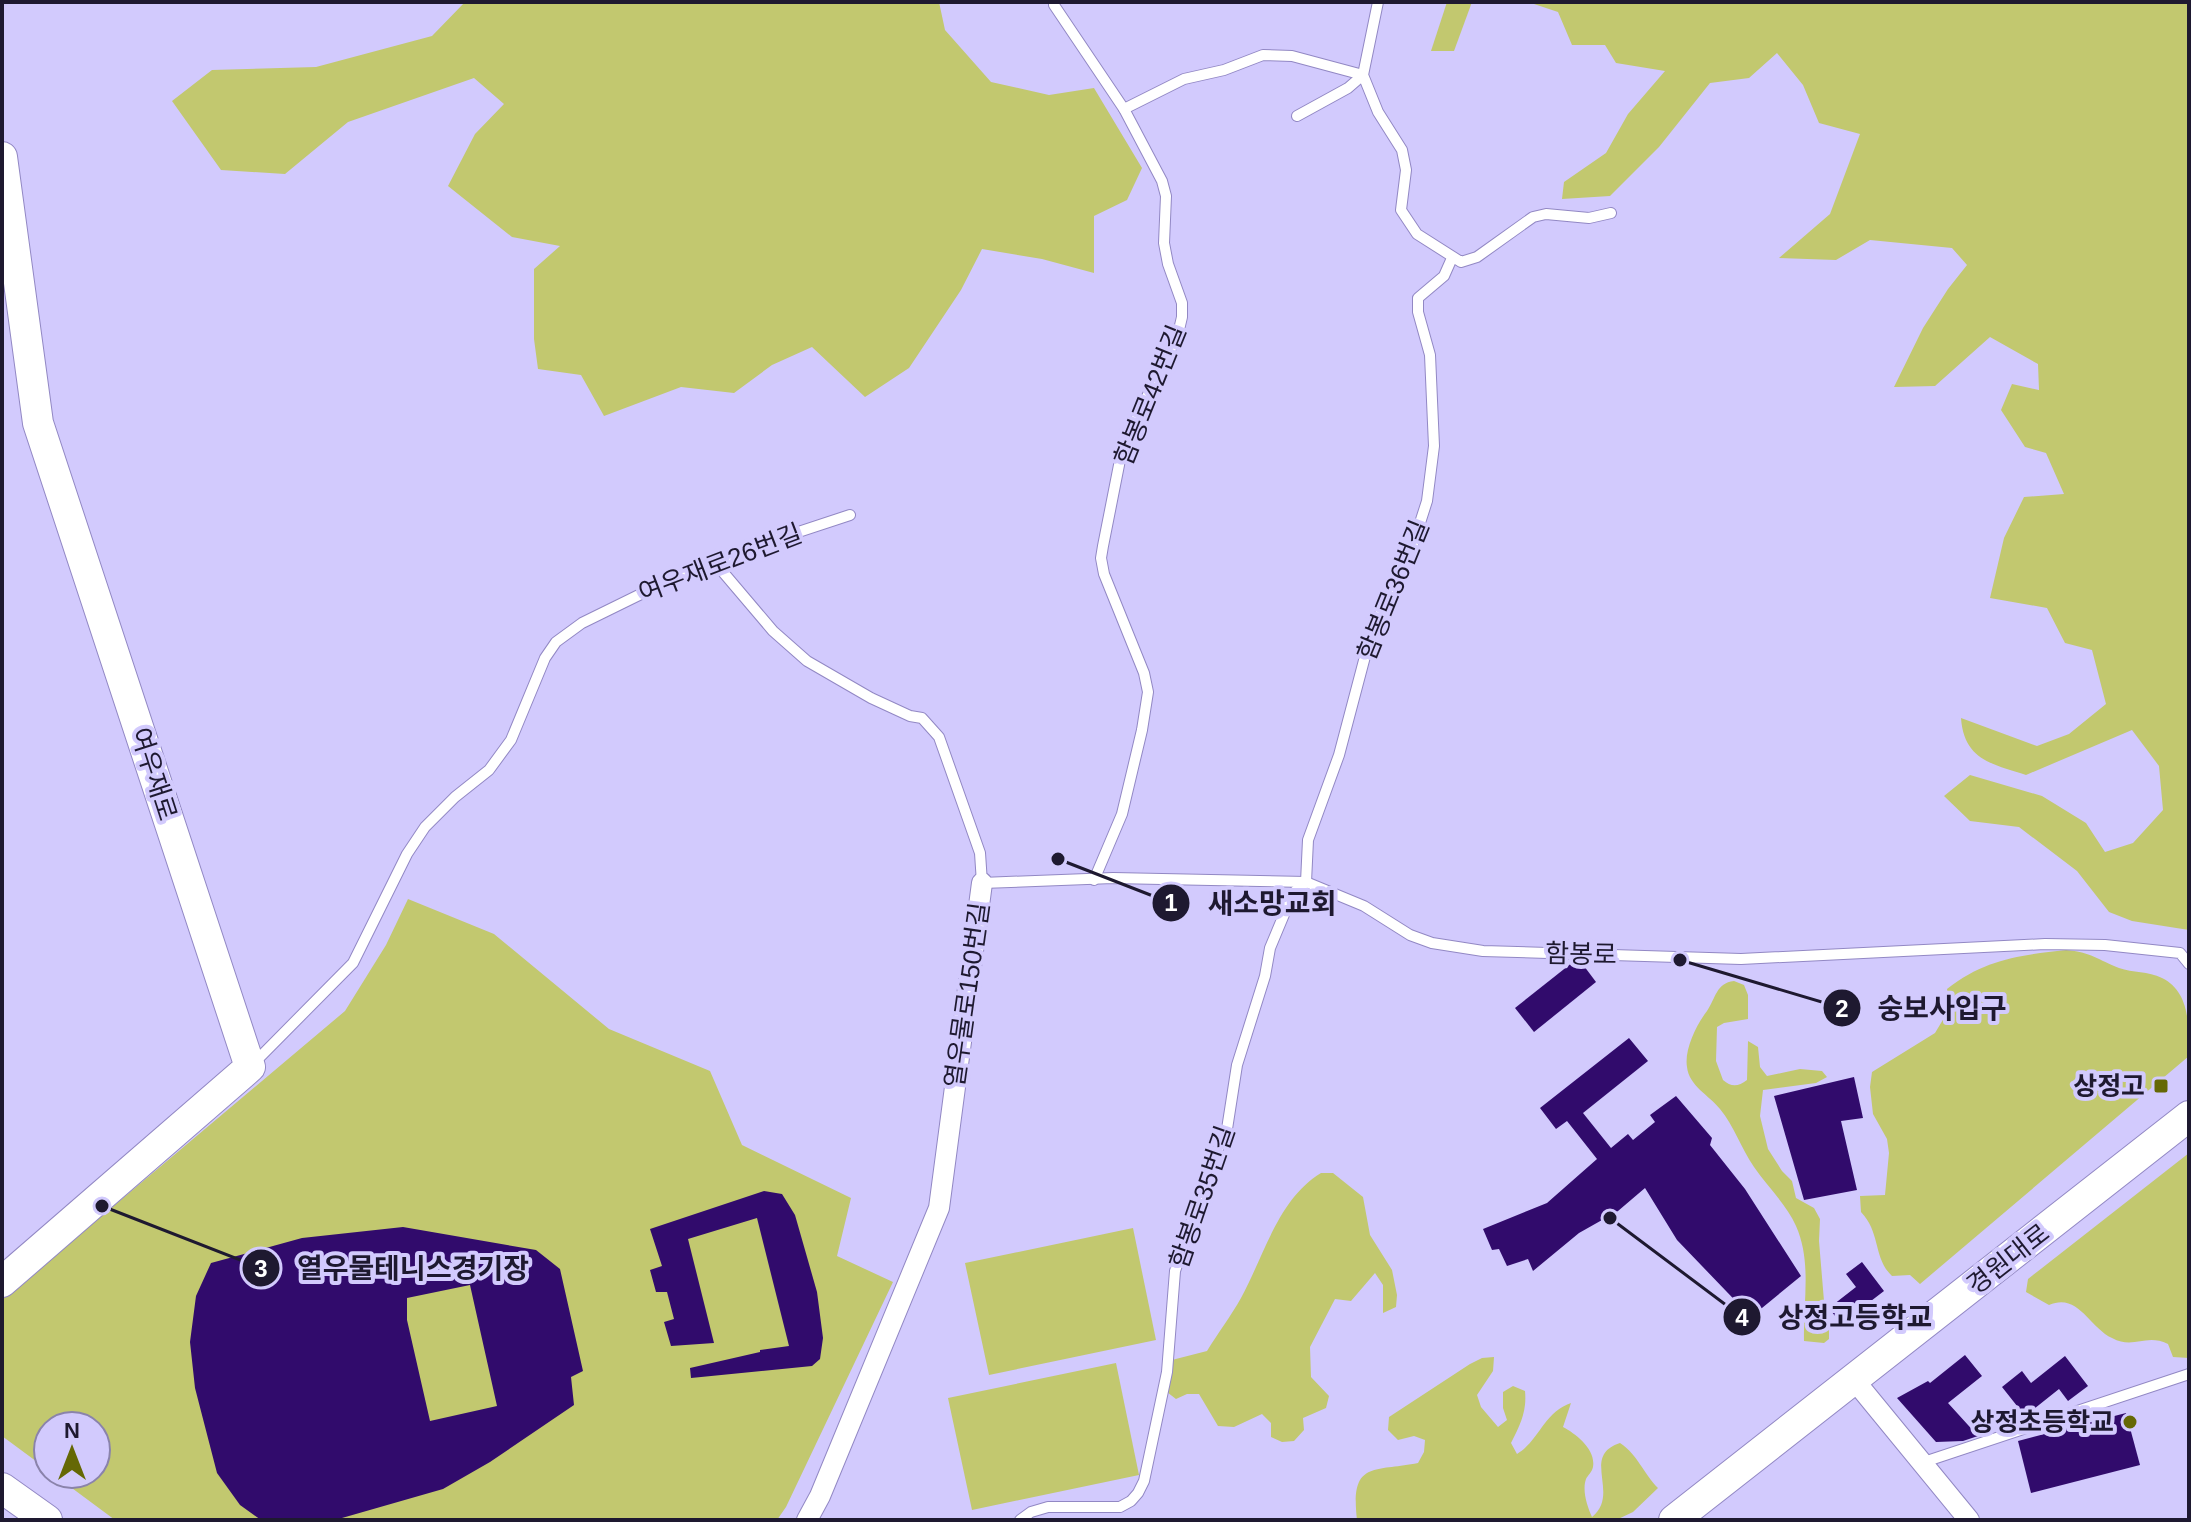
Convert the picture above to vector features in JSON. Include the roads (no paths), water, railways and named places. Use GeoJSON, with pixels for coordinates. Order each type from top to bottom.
{"type":"FeatureCollection","features":[{"type":"Feature","properties":{"kind":"street","name":"여우재로"},"geometry":{"type":"LineString","coordinates":[[2,157],[38,423],[250,1067]]}},
{"type":"Feature","properties":{"kind":"street","name":"열우물로150번길"},"geometry":{"type":"LineString","coordinates":[[807,1520],[826,1482],[939,1208],[982,883]]}},
{"type":"Feature","properties":{"kind":"street"},"geometry":{"type":"LineString","coordinates":[[2,1282],[250,1067]]}},
{"type":"Feature","properties":{"kind":"street","name":"경원대로"},"geometry":{"type":"LineString","coordinates":[[1674,1520],[2189,1116]]}},
{"type":"Feature","properties":{"kind":"street"},"geometry":{"type":"LineString","coordinates":[[1855,1381],[1969,1520]]}},
{"type":"Feature","properties":{"kind":"street"},"geometry":{"type":"LineString","coordinates":[[2,1488],[47,1520]]}},
{"type":"Feature","properties":{"kind":"lane"},"geometry":{"type":"LineString","coordinates":[[1378,2],[1363,75],[1378,112],[1402,150],[1406,170],[1401,210],[1417,234],[1461,262],[1477,257],[1533,217],[1546,214],[1589,218],[1611,213]]}},
{"type":"Feature","properties":{"kind":"lane","name":"함봉로42번길"},"geometry":{"type":"LineString","coordinates":[[1054,5],[1124,109],[1162,181],[1166,196],[1164,243],[1182,303],[1178,334],[1135,421],[1120,460],[1101,558],[1104,574],[1144,673],[1148,692],[1122,814],[1094,880]]}},
{"type":"Feature","properties":{"kind":"lane"},"geometry":{"type":"LineString","coordinates":[[1124,109],[1184,79],[1224,70],[1263,55],[1292,56],[1363,75]]}},
{"type":"Feature","properties":{"kind":"lane"},"geometry":{"type":"LineString","coordinates":[[1297,116],[1348,88],[1363,75]]}},
{"type":"Feature","properties":{"kind":"lane","name":"함봉로36번길"},"geometry":{"type":"LineString","coordinates":[[1306,882],[1308,840],[1339,755],[1372,630],[1411,551],[1427,501],[1434,446],[1431,370],[1418,312],[1418,298],[1444,276],[1452,258]]}},
{"type":"Feature","properties":{"kind":"lane","name":"여우재로26번길"},"geometry":{"type":"LineString","coordinates":[[250,1067],[353,963],[407,854],[425,827],[455,797],[489,770],[511,740],[545,658],[556,642],[582,623],[696,567],[717,565],[753,547],[850,515]]}},
{"type":"Feature","properties":{"kind":"lane","name":"열우물로150번길"},"geometry":{"type":"LineString","coordinates":[[717,565],[773,631],[807,661],[871,698],[910,716],[922,718],[939,737],[980,853],[982,883]]}},
{"type":"Feature","properties":{"kind":"lane","name":"함봉로"},"geometry":{"type":"LineString","coordinates":[[982,883],[1113,878],[1306,882],[1364,906],[1410,935],[1432,943],[1483,951],[1741,959],[2045,944],[2105,945],[2180,953],[2189,964]]}},
{"type":"Feature","properties":{"kind":"lane","name":"함봉로35번길"},"geometry":{"type":"LineString","coordinates":[[1020,1520],[1031,1512],[1048,1507],[1120,1507],[1131,1501],[1144,1481],[1167,1372],[1175,1271],[1212,1162],[1227,1129],[1237,1065],[1265,976],[1270,948],[1293,893],[1306,882]]}},
{"type":"Feature","properties":{"kind":"lane"},"geometry":{"type":"LineString","coordinates":[[1921,1463],[2189,1374]]}},
{"type":"Feature","properties":{"kind":"place","name":"새소망교회"},"geometry":{"type":"Point","coordinates":[1058,859]}},
{"type":"Feature","properties":{"kind":"place","name":"숭보사입구"},"geometry":{"type":"Point","coordinates":[1680,960]}},
{"type":"Feature","properties":{"kind":"place","name":"상정고"},"geometry":{"type":"Point","coordinates":[2161,1086]}},
{"type":"Feature","properties":{"kind":"place","name":"열우물테니스경기장"},"geometry":{"type":"Point","coordinates":[102,1206]}},
{"type":"Feature","properties":{"kind":"place","name":"상정고등학교"},"geometry":{"type":"Point","coordinates":[1610,1218]}},
{"type":"Feature","properties":{"kind":"place","name":"상정초등학교"},"geometry":{"type":"Point","coordinates":[2130,1422]}}]}
